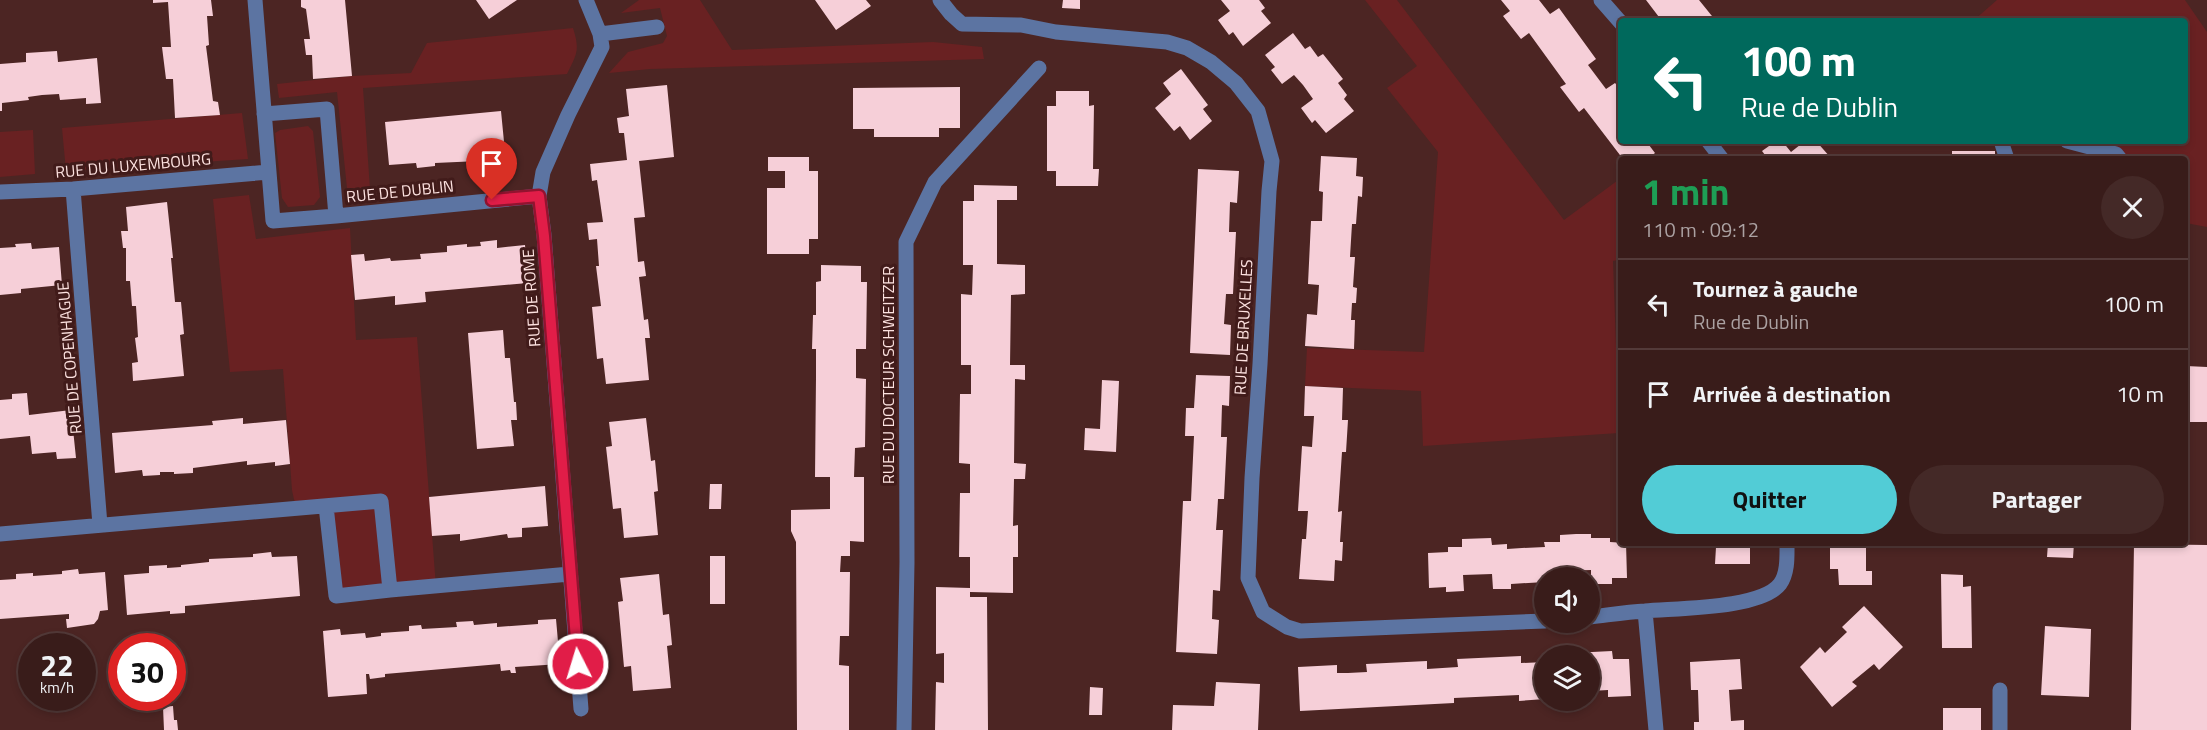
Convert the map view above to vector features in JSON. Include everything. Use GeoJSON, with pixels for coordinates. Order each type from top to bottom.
{"type":"FeatureCollection","features":[{"type":"Feature","properties":{"kind":"street"},"geometry":{"type":"LineString","coordinates":[[255,0],[269,172]]}},
{"type":"Feature","properties":{"kind":"street"},"geometry":{"type":"LineString","coordinates":[[586,0],[600,34],[657,27]]}},
{"type":"Feature","properties":{"kind":"street","name":"RUE DE BRUXELLES"},"geometry":{"type":"LineString","coordinates":[[940,0],[962,24],[1021,25],[1056,32],[1167,42],[1187,48],[1211,62],[1236,83],[1258,111],[1272,161],[1248,578],[1263,612],[1287,627],[1300,631],[1534,621]]}},
{"type":"Feature","properties":{"kind":"street"},"geometry":{"type":"LineString","coordinates":[[1601,0],[1618,19]]}},
{"type":"Feature","properties":{"kind":"street","name":"RUE DE ROME"},"geometry":{"type":"LineString","coordinates":[[581,709],[539,196],[543,172],[602,46],[600,34]]}},
{"type":"Feature","properties":{"kind":"street","name":"RUE DU DOCTEUR SCHWEITZER"},"geometry":{"type":"LineString","coordinates":[[904,730],[907,562],[906,242],[934,182],[1039,68]]}},
{"type":"Feature","properties":{"kind":"street"},"geometry":{"type":"LineString","coordinates":[[264,114],[327,109],[336,216]]}},
{"type":"Feature","properties":{"kind":"street"},"geometry":{"type":"LineString","coordinates":[[1710,144],[1720,156]]}},
{"type":"Feature","properties":{"kind":"street"},"geometry":{"type":"LineString","coordinates":[[2078,144],[2118,156]]}},
{"type":"Feature","properties":{"kind":"street","name":"RUE DE DUBLIN"},"geometry":{"type":"LineString","coordinates":[[269,172],[273,221],[539,196]]}},
{"type":"Feature","properties":{"kind":"street","name":"RUE DU LUXEMBOURG"},"geometry":{"type":"LineString","coordinates":[[0,192],[73,189],[269,172]]}},
{"type":"Feature","properties":{"kind":"street","name":"RUE DE COPENHAGUE"},"geometry":{"type":"LineString","coordinates":[[73,189],[100,525]]}},
{"type":"Feature","properties":{"kind":"street"},"geometry":{"type":"LineString","coordinates":[[0,534],[381,501],[390,590]]}},
{"type":"Feature","properties":{"kind":"street"},"geometry":{"type":"LineString","coordinates":[[326,506],[336,596],[570,574]]}},
{"type":"Feature","properties":{"kind":"street"},"geometry":{"type":"LineString","coordinates":[[1600,616],[1731,604],[1763,594],[1779,586],[1785,575],[1787,546]]}},
{"type":"Feature","properties":{"kind":"street"},"geometry":{"type":"LineString","coordinates":[[1645,610],[1656,730]]}},
{"type":"Feature","properties":{"kind":"street"},"geometry":{"type":"LineString","coordinates":[[2000,690],[2000,730]]}},
{"type":"Feature","properties":{"kind":"shaded area"},"geometry":{"type":"Polygon","coordinates":[[[639,0],[700,0],[732,50],[933,42],[982,47],[984,59],[650,69],[609,73],[628,52],[663,43],[667,36],[660,8],[621,13],[639,0]]]}},
{"type":"Feature","properties":{"kind":"shaded area"},"geometry":{"type":"Polygon","coordinates":[[[1365,0],[1397,0],[1564,220],[1618,180],[1618,260],[1613,261],[1618,433],[1423,446],[1421,391],[1305,386],[1307,348],[1424,352],[1438,152],[1387,88],[1417,66],[1365,0]]]}},
{"type":"Feature","properties":{"kind":"shaded area"},"geometry":{"type":"Polygon","coordinates":[[[1997,0],[2185,0],[2207,32],[2207,227],[2188,223],[2188,156],[2111,156],[2076,144],[2188,144],[2188,18],[1976,18],[1997,0]]]}},
{"type":"Feature","properties":{"kind":"shaded area"},"geometry":{"type":"Polygon","coordinates":[[[573,28],[576,52],[567,74],[363,88],[370,189],[347,188],[337,92],[279,98],[277,84],[352,76],[411,73],[427,43],[573,28]]]}},
{"type":"Feature","properties":{"kind":"shaded area"},"geometry":{"type":"Polygon","coordinates":[[[242,113],[248,159],[66,171],[62,128],[242,113]]]}},
{"type":"Feature","properties":{"kind":"shaded area"},"geometry":{"type":"Polygon","coordinates":[[[308,126],[313,131],[320,197],[314,205],[288,207],[282,198],[275,133],[280,130],[308,126]]]}},
{"type":"Feature","properties":{"kind":"shaded area"},"geometry":{"type":"Polygon","coordinates":[[[33,130],[35,174],[0,177],[0,132],[33,130]]]}},
{"type":"Feature","properties":{"kind":"shaded area"},"geometry":{"type":"Polygon","coordinates":[[[249,195],[256,239],[350,228],[356,340],[417,337],[436,587],[336,596],[326,507],[296,509],[292,490],[283,369],[230,372],[213,199],[249,195]]]}},
{"type":"Feature","properties":{"kind":"building"},"geometry":{"type":"Polygon","coordinates":[[[153,0],[211,0],[213,16],[207,16],[209,45],[206,46],[213,101],[218,102],[220,115],[175,118],[173,79],[166,79],[162,47],[171,47],[168,2],[153,3],[153,0]]]}},
{"type":"Feature","properties":{"kind":"building"},"geometry":{"type":"Polygon","coordinates":[[[301,0],[345,0],[352,76],[313,79],[312,55],[306,55],[304,39],[310,39],[306,9],[301,7],[301,0]]]}},
{"type":"Feature","properties":{"kind":"building"},"geometry":{"type":"Polygon","coordinates":[[[476,0],[517,0],[489,19],[476,0]]]}},
{"type":"Feature","properties":{"kind":"building"},"geometry":{"type":"Polygon","coordinates":[[[815,0],[866,0],[871,6],[836,30],[815,0]]]}},
{"type":"Feature","properties":{"kind":"building"},"geometry":{"type":"Polygon","coordinates":[[[1063,0],[1080,0],[1080,9],[1062,8],[1063,0]]]}},
{"type":"Feature","properties":{"kind":"building"},"geometry":{"type":"Polygon","coordinates":[[[1221,0],[1259,0],[1265,8],[1261,11],[1271,23],[1243,46],[1233,32],[1229,35],[1218,20],[1230,11],[1221,0]]]}},
{"type":"Feature","properties":{"kind":"building"},"geometry":{"type":"Polygon","coordinates":[[[1501,0],[1539,0],[1550,14],[1559,8],[1596,59],[1588,65],[1606,89],[1615,83],[1618,86],[1618,144],[1648,144],[1655,153],[1651,156],[1621,156],[1584,108],[1579,112],[1560,87],[1566,84],[1529,33],[1521,39],[1503,16],[1510,11],[1501,0]]]}},
{"type":"Feature","properties":{"kind":"building"},"geometry":{"type":"Polygon","coordinates":[[[1646,0],[1699,0],[1714,18],[1660,18],[1646,0]]]}},
{"type":"Feature","properties":{"kind":"building"},"geometry":{"type":"Polygon","coordinates":[[[1293,33],[1305,49],[1310,46],[1318,57],[1323,54],[1343,79],[1338,83],[1347,95],[1344,99],[1354,111],[1326,133],[1315,120],[1312,123],[1301,108],[1313,99],[1303,85],[1294,75],[1282,84],[1271,70],[1275,67],[1265,55],[1293,33]]]}},
{"type":"Feature","properties":{"kind":"building"},"geometry":{"type":"Polygon","coordinates":[[[57,51],[58,62],[97,58],[101,103],[86,104],[86,98],[60,100],[59,94],[42,95],[28,97],[29,100],[2,103],[2,111],[0,111],[0,64],[26,62],[26,53],[57,51]]]}},
{"type":"Feature","properties":{"kind":"building"},"geometry":{"type":"Polygon","coordinates":[[[1181,69],[1208,105],[1203,109],[1212,121],[1190,140],[1180,126],[1174,131],[1155,108],[1171,94],[1163,83],[1181,69]]]}},
{"type":"Feature","properties":{"kind":"building"},"geometry":{"type":"Polygon","coordinates":[[[667,85],[674,157],[639,161],[645,217],[634,218],[638,262],[644,261],[646,276],[639,277],[644,320],[648,319],[650,338],[645,338],[649,380],[606,384],[603,358],[597,359],[592,307],[601,306],[596,266],[599,266],[597,239],[589,240],[587,223],[603,222],[597,180],[592,181],[590,164],[627,160],[624,133],[619,133],[617,118],[629,116],[626,89],[667,85]]]}},
{"type":"Feature","properties":{"kind":"building"},"geometry":{"type":"Polygon","coordinates":[[[960,87],[960,128],[939,128],[939,137],[874,137],[874,129],[853,129],[853,88],[960,87]]]}},
{"type":"Feature","properties":{"kind":"building"},"geometry":{"type":"Polygon","coordinates":[[[1056,91],[1089,91],[1089,106],[1094,105],[1093,169],[1099,169],[1098,186],[1056,186],[1056,171],[1047,171],[1047,106],[1056,106],[1056,91]]]}},
{"type":"Feature","properties":{"kind":"building"},"geometry":{"type":"Polygon","coordinates":[[[501,111],[505,152],[479,155],[479,161],[435,163],[435,166],[417,168],[416,163],[389,165],[385,122],[501,111]]]}},
{"type":"Feature","properties":{"kind":"building"},"geometry":{"type":"Polygon","coordinates":[[[1772,144],[1784,144],[1791,152],[1801,144],[1819,144],[1829,156],[1766,156],[1762,151],[1772,144]]]}},
{"type":"Feature","properties":{"kind":"building"},"geometry":{"type":"Polygon","coordinates":[[[1952,151],[1995,151],[1995,156],[1952,156],[1952,151]]]}},
{"type":"Feature","properties":{"kind":"building"},"geometry":{"type":"Polygon","coordinates":[[[1321,156],[1357,158],[1356,176],[1363,177],[1362,197],[1358,196],[1356,224],[1352,224],[1350,257],[1355,257],[1353,287],[1357,288],[1356,303],[1352,303],[1351,320],[1355,320],[1354,349],[1305,346],[1307,314],[1317,315],[1319,285],[1308,284],[1311,221],[1322,221],[1323,192],[1319,191],[1321,156]]]}},
{"type":"Feature","properties":{"kind":"building"},"geometry":{"type":"Polygon","coordinates":[[[768,157],[809,157],[809,171],[818,171],[818,239],[809,239],[809,254],[767,254],[767,188],[785,188],[785,171],[768,171],[768,157]]]}},
{"type":"Feature","properties":{"kind":"building"},"geometry":{"type":"Polygon","coordinates":[[[1198,169],[1239,171],[1237,203],[1230,202],[1229,232],[1236,232],[1233,294],[1226,294],[1224,324],[1231,325],[1230,355],[1190,353],[1198,169]]]}},
{"type":"Feature","properties":{"kind":"building"},"geometry":{"type":"Polygon","coordinates":[[[974,185],[1017,186],[1017,200],[997,200],[997,264],[1025,265],[1025,294],[1011,295],[1010,365],[1025,365],[1025,380],[1015,379],[1014,463],[1026,464],[1025,479],[1014,479],[1013,526],[1018,525],[1018,557],[1013,557],[1013,593],[970,592],[970,597],[987,597],[988,730],[935,730],[936,682],[944,683],[944,653],[936,654],[936,587],[970,588],[970,557],[959,557],[960,493],[970,493],[970,464],[959,463],[960,394],[971,394],[971,365],[961,365],[961,294],[972,295],[973,265],[963,265],[963,201],[974,201],[974,185]]]}},
{"type":"Feature","properties":{"kind":"building"},"geometry":{"type":"Polygon","coordinates":[[[167,202],[175,302],[181,302],[184,334],[180,335],[184,376],[133,381],[132,363],[138,362],[135,338],[138,337],[136,306],[132,306],[130,281],[126,281],[126,248],[123,248],[121,231],[128,231],[126,207],[167,202]]]}},
{"type":"Feature","properties":{"kind":"building"},"geometry":{"type":"Polygon","coordinates":[[[497,240],[497,248],[525,245],[528,283],[425,292],[426,302],[395,305],[395,296],[355,300],[351,255],[364,254],[365,261],[390,258],[391,261],[421,259],[420,254],[447,252],[447,246],[467,244],[467,247],[481,246],[480,242],[497,240]]]}},
{"type":"Feature","properties":{"kind":"building"},"geometry":{"type":"Polygon","coordinates":[[[31,243],[32,249],[59,247],[62,285],[21,289],[21,293],[0,295],[0,248],[31,243]]]}},
{"type":"Feature","properties":{"kind":"building"},"geometry":{"type":"Polygon","coordinates":[[[821,265],[861,266],[861,282],[867,282],[866,349],[856,349],[856,378],[866,379],[865,447],[855,448],[854,477],[864,477],[864,542],[850,541],[850,556],[841,556],[840,572],[850,572],[849,636],[840,636],[839,665],[849,666],[849,730],[797,730],[796,542],[791,531],[791,510],[830,509],[830,477],[815,477],[816,349],[812,349],[813,315],[816,315],[816,282],[821,281],[821,265]]]}},
{"type":"Feature","properties":{"kind":"building"},"geometry":{"type":"Polygon","coordinates":[[[503,330],[505,358],[510,358],[514,402],[516,402],[517,420],[511,420],[514,446],[477,449],[468,333],[503,330]]]}},
{"type":"Feature","properties":{"kind":"building"},"geometry":{"type":"Polygon","coordinates":[[[2188,366],[2207,367],[2207,422],[2188,422],[2188,366]]]}},
{"type":"Feature","properties":{"kind":"building"},"geometry":{"type":"Polygon","coordinates":[[[1196,375],[1230,376],[1229,406],[1222,405],[1221,437],[1227,437],[1224,499],[1218,499],[1216,530],[1223,530],[1220,591],[1213,590],[1212,619],[1219,620],[1217,654],[1176,652],[1183,501],[1191,501],[1194,436],[1185,436],[1186,408],[1194,408],[1196,375]]]}},
{"type":"Feature","properties":{"kind":"building"},"geometry":{"type":"Polygon","coordinates":[[[1102,380],[1119,381],[1116,452],[1084,450],[1085,428],[1100,429],[1102,380]]]}},
{"type":"Feature","properties":{"kind":"building"},"geometry":{"type":"Polygon","coordinates":[[[1305,386],[1343,388],[1342,420],[1348,420],[1346,452],[1342,452],[1338,512],[1342,511],[1340,542],[1343,542],[1342,561],[1335,560],[1334,581],[1299,579],[1302,539],[1306,539],[1308,511],[1298,511],[1302,446],[1312,447],[1314,416],[1304,416],[1305,386]]]}},
{"type":"Feature","properties":{"kind":"building"},"geometry":{"type":"Polygon","coordinates":[[[27,393],[29,415],[71,410],[76,458],[57,459],[56,452],[32,454],[30,436],[0,439],[0,400],[12,399],[12,394],[27,393]]]}},
{"type":"Feature","properties":{"kind":"building"},"geometry":{"type":"Polygon","coordinates":[[[243,418],[243,424],[286,420],[290,464],[275,466],[275,462],[247,465],[247,461],[193,468],[193,473],[160,472],[160,475],[143,476],[142,470],[115,473],[112,433],[213,425],[212,421],[243,418]]]}},
{"type":"Feature","properties":{"kind":"building"},"geometry":{"type":"Polygon","coordinates":[[[646,418],[651,461],[655,460],[658,491],[654,492],[658,535],[624,538],[621,508],[613,509],[606,447],[612,446],[609,422],[646,418]]]}},
{"type":"Feature","properties":{"kind":"building"},"geometry":{"type":"Polygon","coordinates":[[[710,484],[722,484],[721,509],[709,509],[710,484]]]}},
{"type":"Feature","properties":{"kind":"building"},"geometry":{"type":"Polygon","coordinates":[[[545,486],[548,526],[522,528],[522,537],[508,538],[507,534],[460,541],[460,534],[432,536],[429,497],[545,486]]]}},
{"type":"Feature","properties":{"kind":"building"},"geometry":{"type":"Polygon","coordinates":[[[1591,534],[1591,538],[1610,538],[1610,542],[1618,542],[1618,546],[1626,546],[1627,578],[1612,578],[1612,584],[1600,584],[1600,567],[1534,567],[1534,583],[1511,584],[1511,589],[1493,589],[1492,574],[1463,575],[1464,591],[1446,592],[1446,587],[1429,588],[1428,553],[1448,552],[1448,547],[1462,547],[1462,539],[1491,538],[1492,545],[1507,544],[1507,549],[1545,547],[1544,542],[1560,542],[1560,535],[1591,534]]]}},
{"type":"Feature","properties":{"kind":"building"},"geometry":{"type":"Polygon","coordinates":[[[2207,545],[2207,730],[2131,730],[2134,546],[2207,545]]]}},
{"type":"Feature","properties":{"kind":"building"},"geometry":{"type":"Polygon","coordinates":[[[1750,546],[1750,564],[1715,564],[1716,547],[1708,547],[1750,546]]]}},
{"type":"Feature","properties":{"kind":"building"},"geometry":{"type":"Polygon","coordinates":[[[1830,546],[1866,546],[1866,571],[1872,571],[1872,585],[1839,585],[1838,569],[1830,569],[1830,546]]]}},
{"type":"Feature","properties":{"kind":"building"},"geometry":{"type":"Polygon","coordinates":[[[2048,546],[2074,546],[2073,558],[2047,557],[2048,546]]]}},
{"type":"Feature","properties":{"kind":"building"},"geometry":{"type":"Polygon","coordinates":[[[271,552],[272,557],[297,556],[300,596],[185,606],[185,613],[170,614],[170,611],[127,615],[124,575],[149,573],[149,566],[181,567],[181,565],[209,562],[209,559],[253,557],[253,554],[271,552]]]}},
{"type":"Feature","properties":{"kind":"building"},"geometry":{"type":"Polygon","coordinates":[[[710,556],[725,556],[725,604],[710,604],[710,556]]]}},
{"type":"Feature","properties":{"kind":"building"},"geometry":{"type":"Polygon","coordinates":[[[78,569],[79,574],[105,572],[108,610],[100,611],[94,624],[67,628],[66,619],[69,619],[69,614],[0,619],[0,580],[16,579],[16,574],[33,573],[33,576],[62,574],[62,571],[78,569]]]}},
{"type":"Feature","properties":{"kind":"building"},"geometry":{"type":"Polygon","coordinates":[[[659,574],[663,615],[669,614],[672,645],[667,646],[671,688],[633,691],[631,666],[624,667],[618,602],[623,601],[620,578],[659,574]]]}},
{"type":"Feature","properties":{"kind":"building"},"geometry":{"type":"Polygon","coordinates":[[[1941,574],[1963,575],[1963,587],[1971,586],[1972,648],[1942,648],[1941,574]]]}},
{"type":"Feature","properties":{"kind":"building"},"geometry":{"type":"Polygon","coordinates":[[[1864,606],[1903,647],[1879,670],[1874,664],[1852,682],[1857,686],[1832,707],[1800,667],[1820,647],[1825,653],[1847,632],[1842,627],[1864,606]]]}},
{"type":"Feature","properties":{"kind":"building"},"geometry":{"type":"Polygon","coordinates":[[[556,619],[560,664],[515,667],[516,673],[511,673],[510,670],[501,671],[500,664],[385,674],[385,677],[370,679],[369,674],[366,674],[367,694],[328,697],[323,631],[340,629],[341,635],[365,633],[366,638],[381,636],[381,633],[409,631],[409,626],[421,625],[422,629],[457,627],[456,622],[473,621],[474,625],[497,623],[497,627],[538,624],[538,620],[556,619]]]}},
{"type":"Feature","properties":{"kind":"building"},"geometry":{"type":"Polygon","coordinates":[[[2045,626],[2091,629],[2089,697],[2041,695],[2045,626]]]}},
{"type":"Feature","properties":{"kind":"building"},"geometry":{"type":"Polygon","coordinates":[[[1612,651],[1613,659],[1629,659],[1631,696],[1608,697],[1608,690],[1600,690],[1600,652],[1612,651]]]}},
{"type":"Feature","properties":{"kind":"building"},"geometry":{"type":"Polygon","coordinates":[[[1521,656],[1521,663],[1534,662],[1534,700],[1519,701],[1519,695],[1454,698],[1454,703],[1300,711],[1298,667],[1337,665],[1337,673],[1348,673],[1367,672],[1366,664],[1427,661],[1427,669],[1458,667],[1457,659],[1521,656]]]}},
{"type":"Feature","properties":{"kind":"building"},"geometry":{"type":"Polygon","coordinates":[[[1740,659],[1742,689],[1729,690],[1731,721],[1744,720],[1744,730],[1694,730],[1694,722],[1699,722],[1698,690],[1691,690],[1690,662],[1740,659]]]}},
{"type":"Feature","properties":{"kind":"building"},"geometry":{"type":"Polygon","coordinates":[[[1216,682],[1260,684],[1258,730],[1172,730],[1173,705],[1214,706],[1216,682]]]}},
{"type":"Feature","properties":{"kind":"building"},"geometry":{"type":"Polygon","coordinates":[[[1090,687],[1103,688],[1102,715],[1089,715],[1090,687]]]}},
{"type":"Feature","properties":{"kind":"building"},"geometry":{"type":"Polygon","coordinates":[[[1943,708],[1981,708],[1981,730],[1943,730],[1943,708]]]}},
{"type":"Feature","properties":{"kind":"building"},"geometry":{"type":"Polygon","coordinates":[[[163,711],[173,711],[178,730],[164,730],[163,711]]]}},
{"type":"Feature","properties":{"kind":"route"},"geometry":{"type":"LineString","coordinates":[[492,200],[539,196],[578,664]]}}]}
